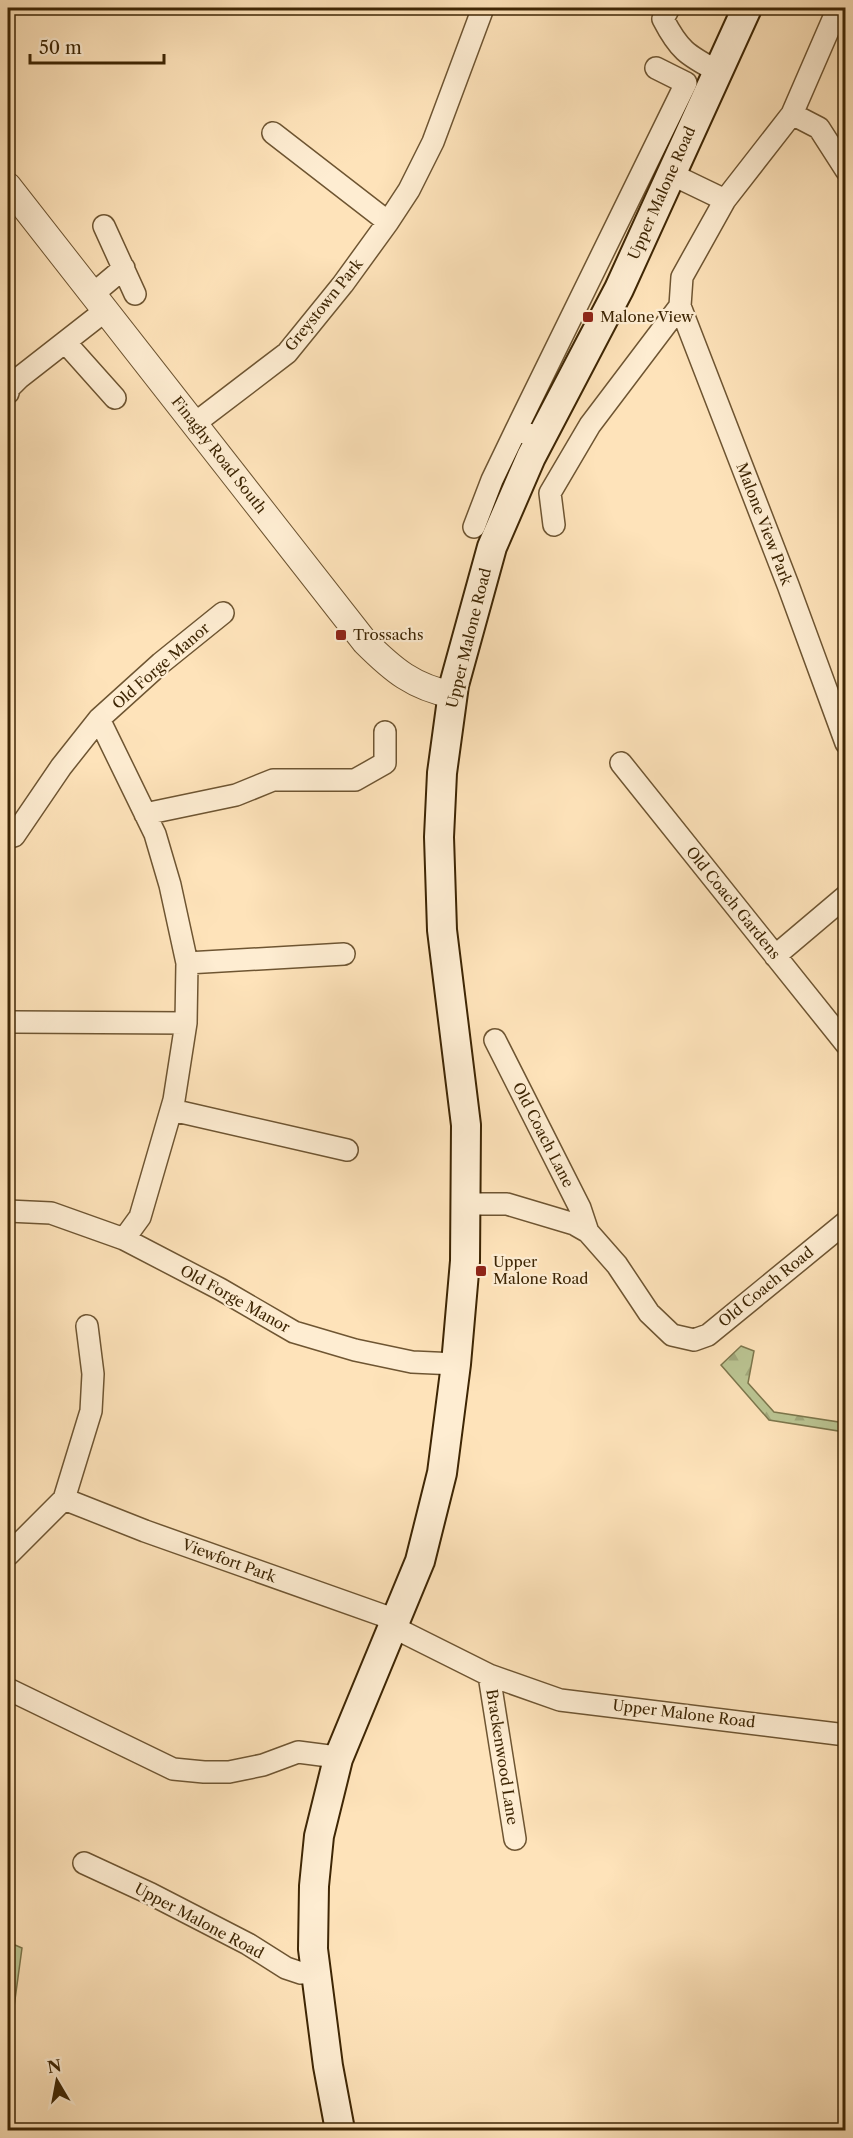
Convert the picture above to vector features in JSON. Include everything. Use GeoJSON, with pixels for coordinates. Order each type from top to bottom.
{"type":"FeatureCollection","features":[{"type":"Feature","properties":{"kind":"main road","name":"Upper Malone Road"},"geometry":{"type":"LineString","coordinates":[[340,2130],[328,2066],[313,1948],[314,1886],[319,1836],[338,1760],[420,1561],[442,1473],[456,1364],[465,1261],[466,1125],[442,930],[439,837],[442,773],[453,695],[477,594],[528,434],[619,289],[747,8]]}},
{"type":"Feature","properties":{"kind":"street","name":"Greystown Park"},"geometry":{"type":"LineString","coordinates":[[194,424],[287,353],[343,284],[388,222],[409,190],[433,142],[483,8]]}},
{"type":"Feature","properties":{"kind":"street"},"geometry":{"type":"LineString","coordinates":[[669,8],[663,19],[675,42],[693,58],[717,71]]}},
{"type":"Feature","properties":{"kind":"street","name":"Malone View Park"},"geometry":{"type":"LineString","coordinates":[[838,8],[792,114],[725,200],[682,277],[680,306],[788,585],[846,744]]}},
{"type":"Feature","properties":{"kind":"street","name":"Upper Malone Road"},"geometry":{"type":"LineString","coordinates":[[474,527],[492,480],[528,434],[686,83],[656,68]]}},
{"type":"Feature","properties":{"kind":"street"},"geometry":{"type":"LineString","coordinates":[[792,114],[819,128],[846,170]]}},
{"type":"Feature","properties":{"kind":"street"},"geometry":{"type":"LineString","coordinates":[[273,133],[388,222]]}},
{"type":"Feature","properties":{"kind":"street"},"geometry":{"type":"LineString","coordinates":[[671,174],[725,200]]}},
{"type":"Feature","properties":{"kind":"street","name":"Finaghy Road South"},"geometry":{"type":"LineString","coordinates":[[8,186],[365,642],[396,671],[418,685],[453,695]]}},
{"type":"Feature","properties":{"kind":"street"},"geometry":{"type":"LineString","coordinates":[[104,226],[135,294]]}},
{"type":"Feature","properties":{"kind":"street"},"geometry":{"type":"LineString","coordinates":[[8,393],[9,388],[19,378],[65,342],[100,302],[123,268]]}},
{"type":"Feature","properties":{"kind":"street"},"geometry":{"type":"LineString","coordinates":[[554,525],[550,493],[590,425],[680,306]]}},
{"type":"Feature","properties":{"kind":"street"},"geometry":{"type":"LineString","coordinates":[[65,342],[115,398]]}},
{"type":"Feature","properties":{"kind":"street","name":"Old Forge Manor"},"geometry":{"type":"LineString","coordinates":[[14,836],[61,767],[99,719],[161,663],[223,613]]}},
{"type":"Feature","properties":{"kind":"street","name":"Old Forge Manor"},"geometry":{"type":"LineString","coordinates":[[99,719],[155,834],[170,885],[187,963],[186,1023],[172,1110],[140,1217],[124,1239]]}},
{"type":"Feature","properties":{"kind":"street"},"geometry":{"type":"LineString","coordinates":[[145,814],[236,795],[273,780],[355,780],[385,763],[385,732]]}},
{"type":"Feature","properties":{"kind":"street","name":"Old Coach Gardens"},"geometry":{"type":"LineString","coordinates":[[621,763],[846,1044]]}},
{"type":"Feature","properties":{"kind":"street"},"geometry":{"type":"LineString","coordinates":[[776,956],[846,896]]}},
{"type":"Feature","properties":{"kind":"street"},"geometry":{"type":"LineString","coordinates":[[187,963],[344,954]]}},
{"type":"Feature","properties":{"kind":"street"},"geometry":{"type":"LineString","coordinates":[[14,1022],[186,1023]]}},
{"type":"Feature","properties":{"kind":"street","name":"Old Coach Lane"},"geometry":{"type":"LineString","coordinates":[[495,1040],[580,1208],[588,1232]]}},
{"type":"Feature","properties":{"kind":"street"},"geometry":{"type":"LineString","coordinates":[[172,1110],[347,1149]]}},
{"type":"Feature","properties":{"kind":"street","name":"Old Coach Lane"},"geometry":{"type":"LineString","coordinates":[[465,1203],[507,1204],[574,1224],[588,1232],[617,1265],[649,1313],[672,1335],[682,1337]]}},
{"type":"Feature","properties":{"kind":"street","name":"Old Forge Manor"},"geometry":{"type":"LineString","coordinates":[[8,1211],[51,1213],[124,1239],[220,1289],[294,1332],[355,1350],[412,1362],[456,1364]]}},
{"type":"Feature","properties":{"kind":"street","name":"Old Coach Road"},"geometry":{"type":"LineString","coordinates":[[682,1337],[694,1340],[708,1335],[846,1222]]}},
{"type":"Feature","properties":{"kind":"street"},"geometry":{"type":"LineString","coordinates":[[8,1555],[64,1499],[91,1411],[93,1374],[87,1326]]}},
{"type":"Feature","properties":{"kind":"street","name":"Viewfort Park"},"geometry":{"type":"LineString","coordinates":[[64,1499],[394,1624]]}},
{"type":"Feature","properties":{"kind":"street","name":"Upper Malone Road"},"geometry":{"type":"LineString","coordinates":[[394,1624],[489,1675],[560,1700],[846,1735]]}},
{"type":"Feature","properties":{"kind":"street","name":"Brackenwood Lane"},"geometry":{"type":"LineString","coordinates":[[489,1675],[515,1839]]}},
{"type":"Feature","properties":{"kind":"street"},"geometry":{"type":"LineString","coordinates":[[8,1689],[173,1768],[229,1772],[263,1765],[298,1752],[329,1756],[338,1760]]}},
{"type":"Feature","properties":{"kind":"street","name":"Upper Malone Road"},"geometry":{"type":"LineString","coordinates":[[84,1863],[151,1894],[248,1944],[286,1968],[301,1972],[315,1972]]}},
{"type":"Feature","properties":{"kind":"green space"},"geometry":{"type":"Polygon","coordinates":[[[741,1346],[754,1351],[748,1383],[774,1412],[845,1423],[845,1432],[769,1420],[721,1365],[741,1346]]]}},
{"type":"Feature","properties":{"kind":"green space"},"geometry":{"type":"Polygon","coordinates":[[[8,1942],[22,1948],[8,2051],[8,1942]]]}},
{"type":"Feature","properties":{"kind":"place","name":"Malone View"},"geometry":{"type":"Point","coordinates":[588,317]}},
{"type":"Feature","properties":{"kind":"place","name":"Trossachs"},"geometry":{"type":"Point","coordinates":[341,635]}},
{"type":"Feature","properties":{"kind":"place","name":"Upper Malone Road"},"geometry":{"type":"Point","coordinates":[481,1271]}}]}
